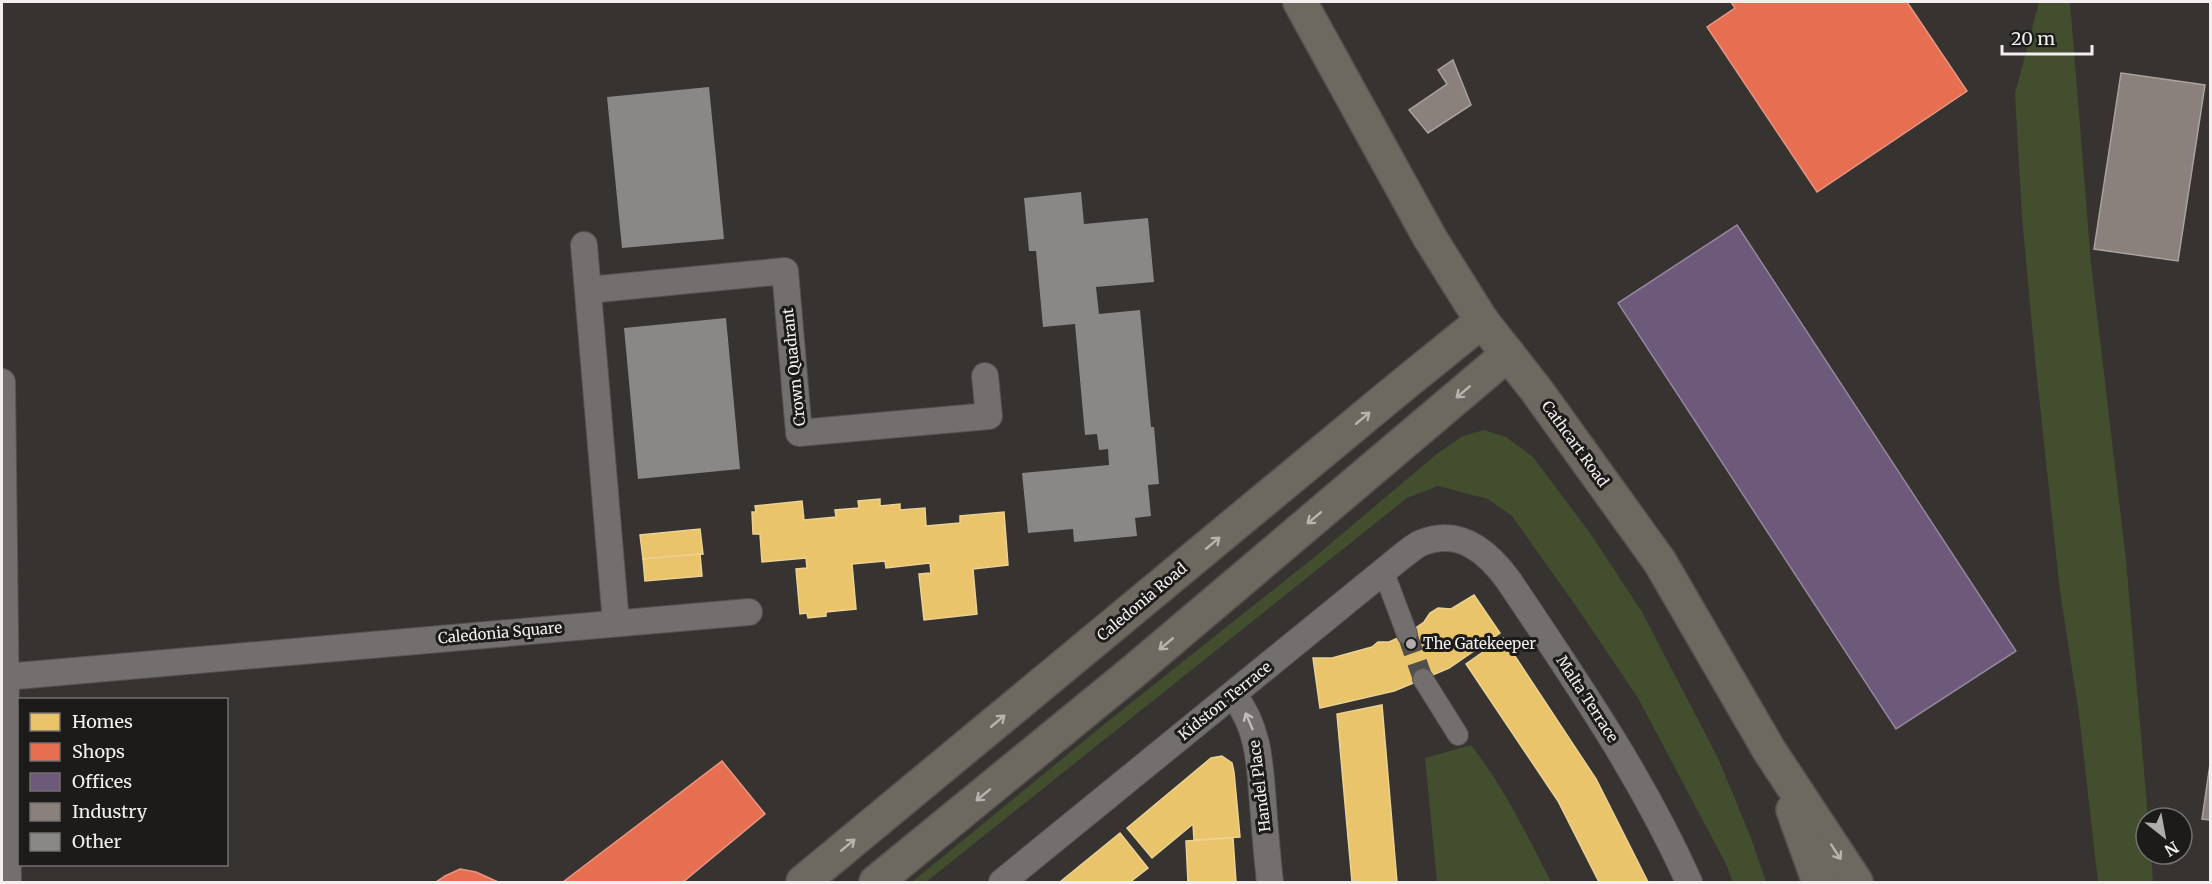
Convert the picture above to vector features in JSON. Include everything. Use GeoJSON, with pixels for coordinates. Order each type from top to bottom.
{"type":"FeatureCollection","features":[{"type":"Feature","properties":{"kind":"main road","name":"Cathcart Road"},"geometry":{"type":"LineString","coordinates":[[1300,2],[1430,238],[1482,321],[1537,391],[1660,562],[1769,750],[1856,882]]}},
{"type":"Feature","properties":{"kind":"main road","name":"Caledonia Road"},"geometry":{"type":"LineString","coordinates":[[803,882],[1482,321]]}},
{"type":"Feature","properties":{"kind":"main road"},"geometry":{"type":"LineString","coordinates":[[876,882],[1125,678],[1508,354]]}},
{"type":"Feature","properties":{"kind":"main road"},"geometry":{"type":"LineString","coordinates":[[1769,750],[1819,882]]}},
{"type":"Feature","properties":{"kind":"street"},"geometry":{"type":"LineString","coordinates":[[584,245],[616,623]]}},
{"type":"Feature","properties":{"kind":"street","name":"Crown Quadrant"},"geometry":{"type":"LineString","coordinates":[[588,290],[785,271],[799,433],[989,416],[985,376]]}},
{"type":"Feature","properties":{"kind":"street"},"geometry":{"type":"LineString","coordinates":[[2,382],[8,882]]}},
{"type":"Feature","properties":{"kind":"street","name":"Kidston Terrace"},"geometry":{"type":"LineString","coordinates":[[1002,882],[1383,570],[1420,543],[1437,539],[1456,539]]}},
{"type":"Feature","properties":{"kind":"street","name":"Malta Terrace"},"geometry":{"type":"LineString","coordinates":[[1456,539],[1471,544],[1488,555],[1509,581],[1629,764],[1667,833],[1689,882]]}},
{"type":"Feature","properties":{"kind":"street"},"geometry":{"type":"LineString","coordinates":[[1383,570],[1407,634]]}},
{"type":"Feature","properties":{"kind":"street","name":"Caledonia Square"},"geometry":{"type":"LineString","coordinates":[[5,676],[749,612]]}},
{"type":"Feature","properties":{"kind":"street"},"geometry":{"type":"LineString","coordinates":[[1423,679],[1458,735]]}},
{"type":"Feature","properties":{"kind":"street","name":"Handel Place"},"geometry":{"type":"LineString","coordinates":[[1233,695],[1243,706],[1259,753],[1270,882]]}},
{"type":"Feature","properties":{"kind":"green space"},"geometry":{"type":"Polygon","coordinates":[[[2039,2],[2070,2],[2091,263],[2126,560],[2147,806],[2134,806],[2134,866],[2152,866],[2153,882],[2098,882],[2079,714],[2060,591],[2036,369],[2022,217],[2015,94],[2039,2]]]}},
{"type":"Feature","properties":{"kind":"green space"},"geometry":{"type":"Polygon","coordinates":[[[1484,430],[1506,437],[1533,457],[1590,533],[1642,612],[1718,758],[1751,838],[1766,882],[1733,882],[1726,864],[1638,698],[1512,516],[1488,499],[1438,486],[1407,498],[926,882],[912,882],[1107,722],[1317,555],[1438,453],[1463,436],[1484,430]]]}},
{"type":"Feature","properties":{"kind":"green space"},"geometry":{"type":"Polygon","coordinates":[[[1471,745],[1504,794],[1551,882],[1437,882],[1425,758],[1471,745]]]}},
{"type":"Feature","properties":{"kind":"building: Homes"},"geometry":{"type":"Polygon","coordinates":[[[880,499],[880,506],[900,504],[900,510],[925,508],[926,526],[960,523],[960,516],[1004,512],[1008,565],[973,569],[977,614],[924,620],[919,574],[931,573],[930,563],[886,568],[885,561],[852,564],[856,609],[826,612],[826,616],[808,618],[807,613],[800,614],[796,569],[807,568],[806,558],[762,562],[760,534],[753,534],[752,512],[756,512],[755,506],[802,501],[804,520],[836,517],[835,510],[859,508],[858,501],[880,499]]]}},
{"type":"Feature","properties":{"kind":"building: Homes"},"geometry":{"type":"Polygon","coordinates":[[[700,529],[703,554],[643,559],[640,535],[700,529]]]}},
{"type":"Feature","properties":{"kind":"building: Homes"},"geometry":{"type":"Polygon","coordinates":[[[700,554],[702,576],[645,581],[643,559],[700,554]]]}},
{"type":"Feature","properties":{"kind":"building: Homes"},"geometry":{"type":"Polygon","coordinates":[[[1474,595],[1500,633],[1449,668],[1423,679],[1394,691],[1320,708],[1313,658],[1332,658],[1372,647],[1378,642],[1389,642],[1407,634],[1438,608],[1451,609],[1474,595]]]}},
{"type":"Feature","properties":{"kind":"building: Homes"},"geometry":{"type":"Polygon","coordinates":[[[1503,638],[1596,779],[1648,882],[1599,882],[1558,801],[1466,664],[1503,638]]]}},
{"type":"Feature","properties":{"kind":"building: Homes"},"geometry":{"type":"Polygon","coordinates":[[[1382,705],[1397,882],[1352,882],[1337,714],[1382,705]]]}},
{"type":"Feature","properties":{"kind":"building: Homes"},"geometry":{"type":"Polygon","coordinates":[[[1222,756],[1232,763],[1234,772],[1240,837],[1194,840],[1193,824],[1152,858],[1127,828],[1211,758],[1222,756]]]}},
{"type":"Feature","properties":{"kind":"building: Homes"},"geometry":{"type":"Polygon","coordinates":[[[1120,833],[1148,868],[1130,882],[1060,882],[1120,833]]]}},
{"type":"Feature","properties":{"kind":"building: Homes"},"geometry":{"type":"Polygon","coordinates":[[[1233,838],[1236,882],[1188,882],[1186,841],[1233,838]]]}},
{"type":"Feature","properties":{"kind":"building: Shops"},"geometry":{"type":"Polygon","coordinates":[[[1731,2],[1907,2],[1967,91],[1817,192],[1707,27],[1735,8],[1731,2]]]}},
{"type":"Feature","properties":{"kind":"building: Shops"},"geometry":{"type":"Polygon","coordinates":[[[722,761],[765,814],[683,882],[563,882],[722,761]]]}},
{"type":"Feature","properties":{"kind":"building: Shops"},"geometry":{"type":"Polygon","coordinates":[[[460,869],[476,872],[498,882],[436,882],[460,869]]]}},
{"type":"Feature","properties":{"kind":"building: Offices"},"geometry":{"type":"Polygon","coordinates":[[[1737,225],[2016,651],[1896,729],[1618,303],[1737,225]]]}},
{"type":"Feature","properties":{"kind":"building: Industry"},"geometry":{"type":"Polygon","coordinates":[[[1453,60],[1471,105],[1428,133],[1409,110],[1447,84],[1438,70],[1453,60]]]}},
{"type":"Feature","properties":{"kind":"building: Industry"},"geometry":{"type":"Polygon","coordinates":[[[2121,73],[2205,85],[2178,261],[2094,249],[2121,73]]]}},
{"type":"Feature","properties":{"kind":"building: Industry"},"geometry":{"type":"Polygon","coordinates":[[[2210,764],[2210,820],[2202,819],[2210,764]]]}},
{"type":"Feature","properties":{"kind":"building: Other"},"geometry":{"type":"Polygon","coordinates":[[[709,87],[724,239],[622,248],[607,97],[709,87]]]}},
{"type":"Feature","properties":{"kind":"building: Other"},"geometry":{"type":"Polygon","coordinates":[[[1081,192],[1084,224],[1148,218],[1154,282],[1096,287],[1099,314],[1140,310],[1159,484],[1148,485],[1151,516],[1135,518],[1137,536],[1074,542],[1073,529],[1028,533],[1022,473],[1109,465],[1108,449],[1099,450],[1097,434],[1085,435],[1075,324],[1043,327],[1036,251],[1029,251],[1024,198],[1081,192]]]}},
{"type":"Feature","properties":{"kind":"building: Other"},"geometry":{"type":"Polygon","coordinates":[[[726,318],[740,469],[638,479],[624,328],[726,318]]]}},
{"type":"Feature","properties":{"kind":"tunnel"},"geometry":{"type":"LineString","coordinates":[[1407,634],[1423,679]]}},
{"type":"Feature","properties":{"kind":"place","name":"The Gatekeeper"},"geometry":{"type":"Point","coordinates":[1411,644]}}]}
